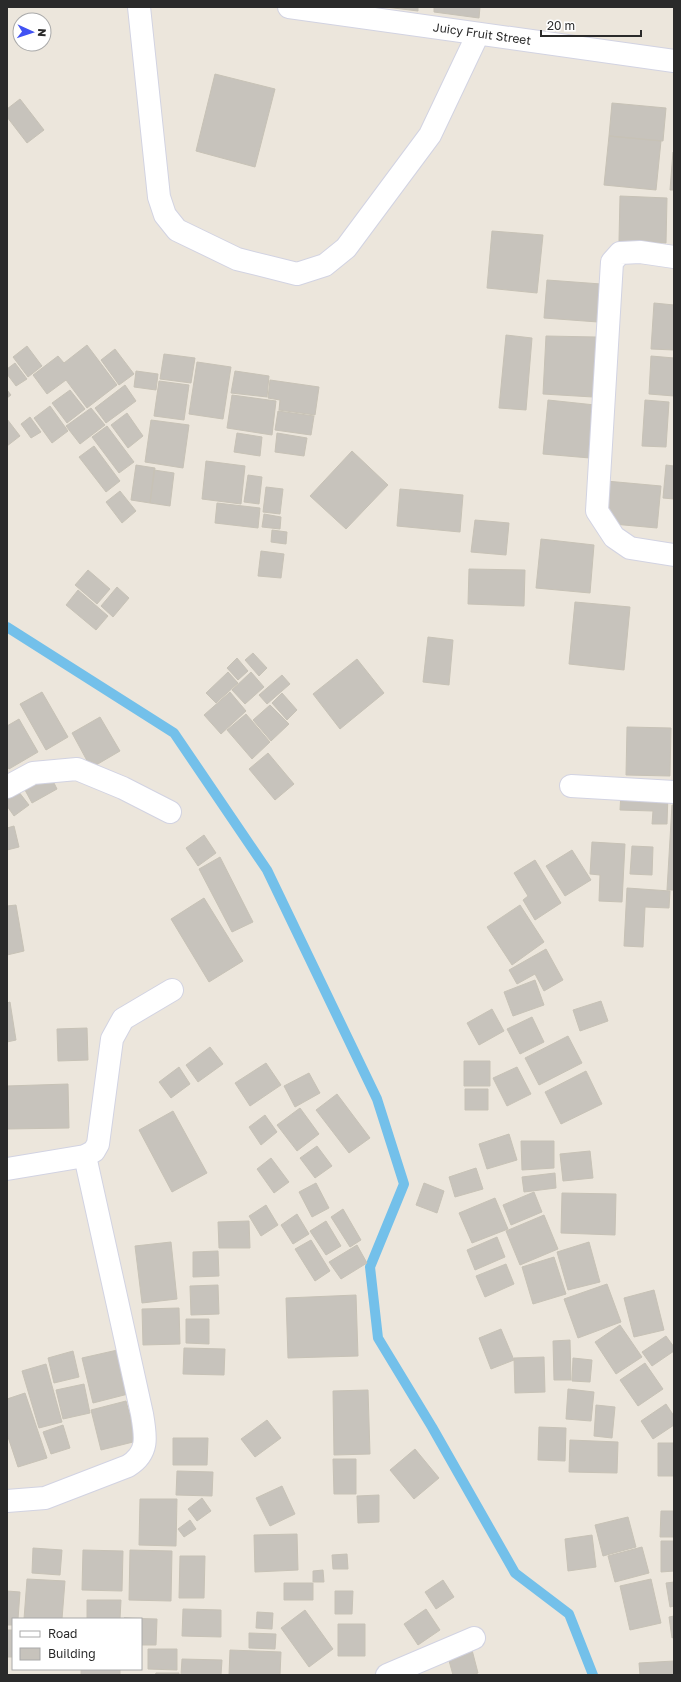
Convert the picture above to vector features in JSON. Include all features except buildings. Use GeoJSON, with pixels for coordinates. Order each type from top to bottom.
{"type":"FeatureCollection","features":[{"type":"Feature","properties":{"kind":"street"},"geometry":{"type":"LineString","coordinates":[[139,7],[159,197],[165,214],[177,230],[237,259],[298,274],[325,265],[346,248],[430,135],[478,34]]}},
{"type":"Feature","properties":{"kind":"street","name":"Juicy Fruit Street"},"geometry":{"type":"LineString","coordinates":[[289,7],[674,61]]}},
{"type":"Feature","properties":{"kind":"street"},"geometry":{"type":"LineString","coordinates":[[674,257],[640,252],[620,253],[612,262],[597,511],[614,537],[630,548],[674,555]]}},
{"type":"Feature","properties":{"kind":"street"},"geometry":{"type":"LineString","coordinates":[[7,787],[33,773],[77,769],[123,788],[170,812]]}},
{"type":"Feature","properties":{"kind":"street"},"geometry":{"type":"LineString","coordinates":[[571,786],[674,792]]}},
{"type":"Feature","properties":{"kind":"street"},"geometry":{"type":"LineString","coordinates":[[7,1169],[85,1156],[94,1151],[98,1144],[112,1039],[123,1019],[172,990]]}},
{"type":"Feature","properties":{"kind":"street"},"geometry":{"type":"LineString","coordinates":[[7,1501],[45,1498],[128,1466],[137,1460],[144,1449],[146,1434],[85,1156]]}},
{"type":"Feature","properties":{"kind":"street"},"geometry":{"type":"LineString","coordinates":[[387,1675],[474,1638]]}},
{"type":"Feature","properties":{"kind":"waterway"},"geometry":{"type":"LineString","coordinates":[[7,627],[174,733],[267,870],[377,1099],[404,1184],[370,1267],[378,1338],[432,1427],[515,1573],[569,1614],[593,1675]]}}]}
